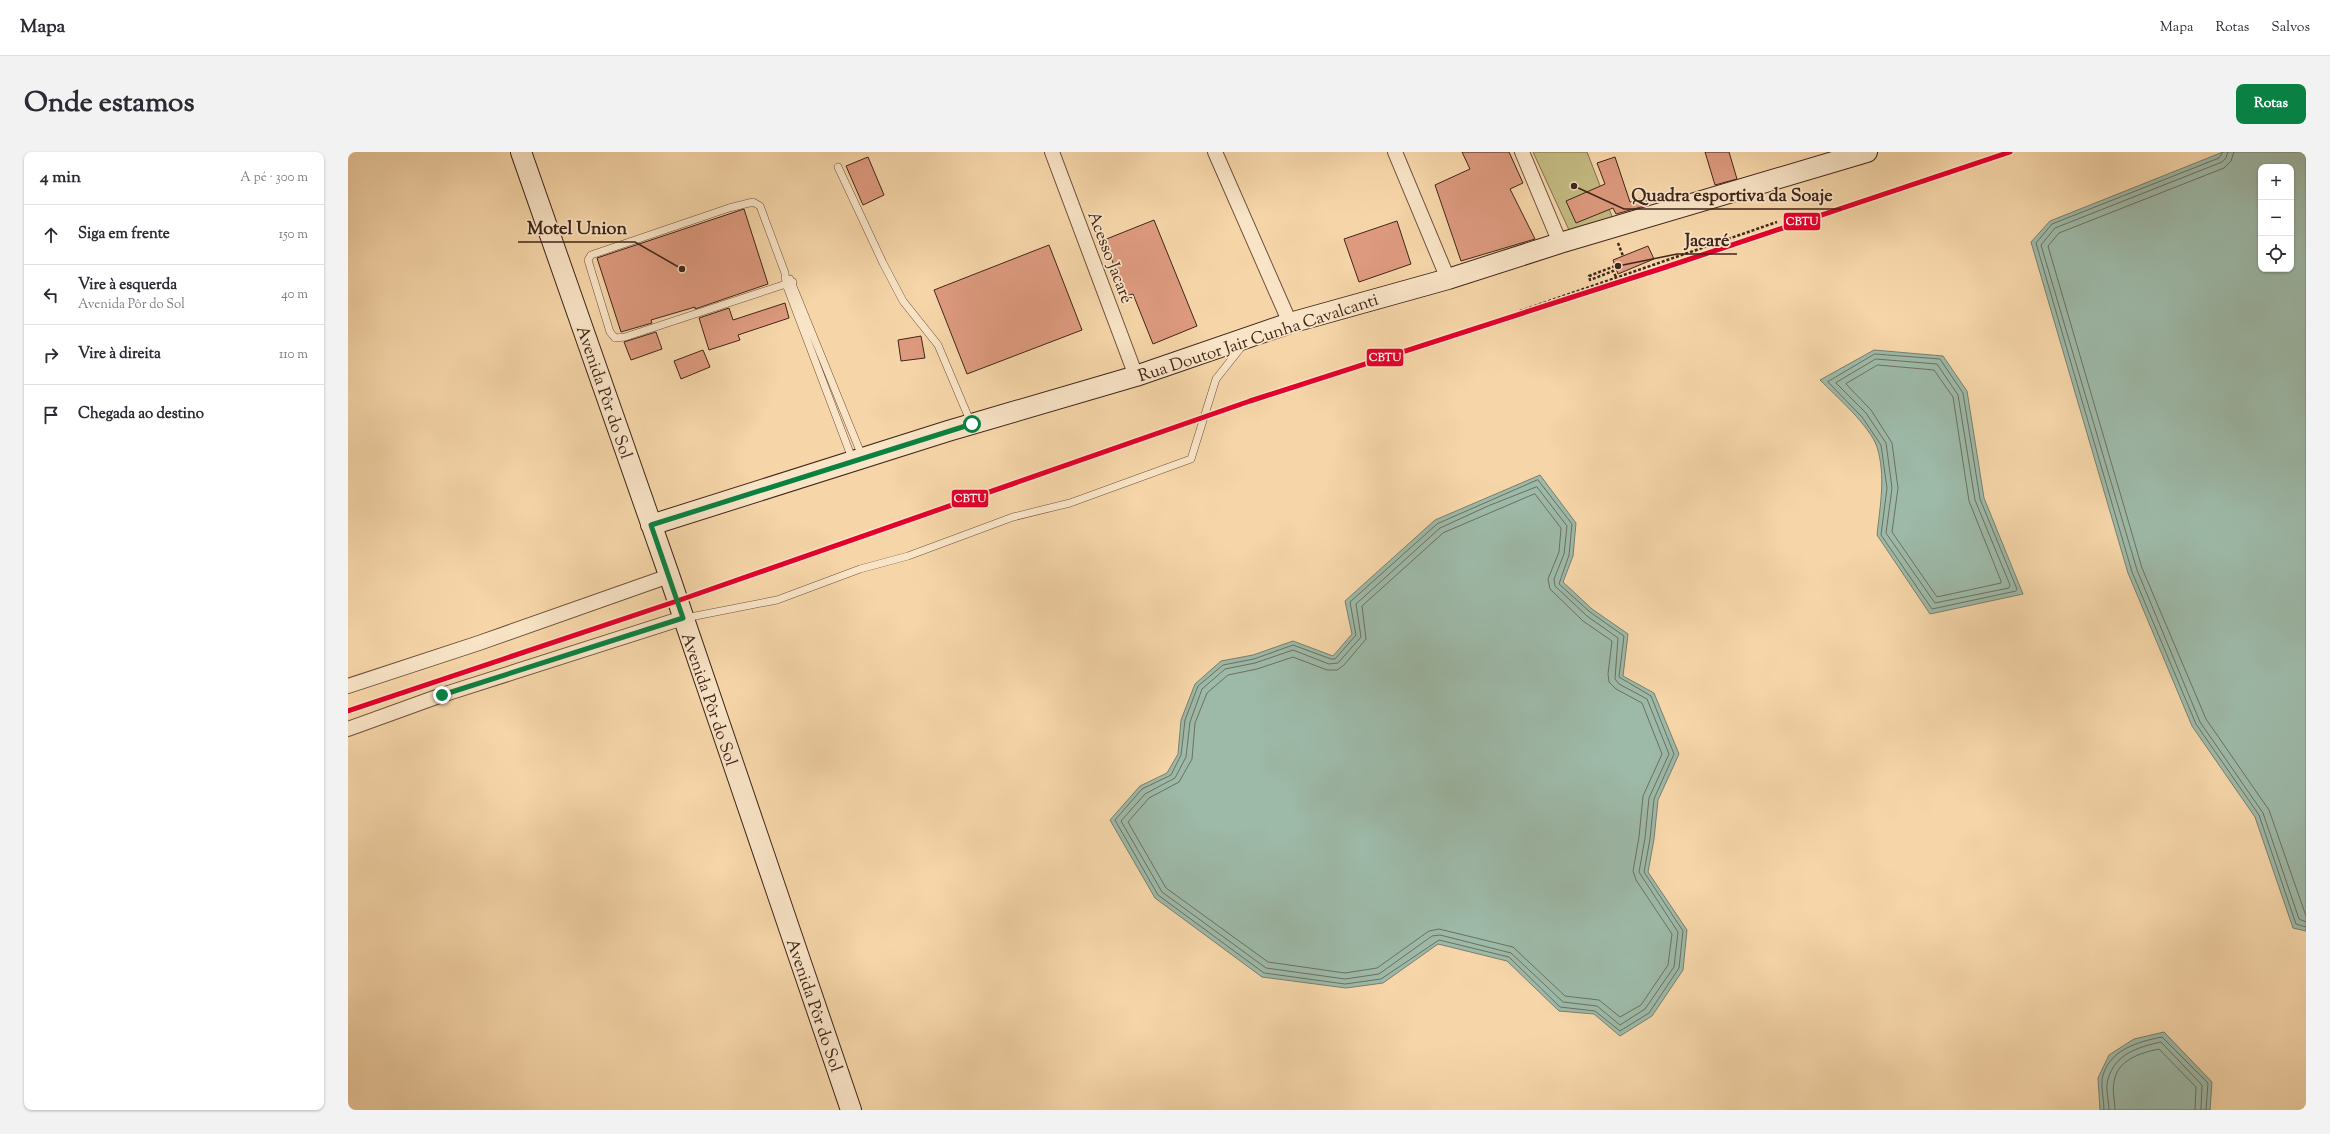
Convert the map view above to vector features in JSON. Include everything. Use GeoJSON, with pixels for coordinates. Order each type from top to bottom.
{"type":"FeatureCollection","features":[{"type":"Feature","properties":{"kind":"street","name":"Avenida Pôr do Sol"},"geometry":{"type":"LineString","coordinates":[[521,152],[669,576],[850,1110]]}},
{"type":"Feature","properties":{"kind":"street","name":"Acesso Jacaré"},"geometry":{"type":"LineString","coordinates":[[1052,152],[1136,376]]}},
{"type":"Feature","properties":{"kind":"street"},"geometry":{"type":"LineString","coordinates":[[1215,152],[1290,323]]}},
{"type":"Feature","properties":{"kind":"street"},"geometry":{"type":"LineString","coordinates":[[1395,152],[1448,280]]}},
{"type":"Feature","properties":{"kind":"street"},"geometry":{"type":"LineString","coordinates":[[1522,152],[1560,243]]}},
{"type":"Feature","properties":{"kind":"street","name":"Rua Doutor Jair Cunha Cavalcanti"},"geometry":{"type":"LineString","coordinates":[[651,525],[972,424],[1136,376],[1290,323],[1448,280],[1560,243],[1867,152]]}},
{"type":"Feature","properties":{"kind":"street"},"geometry":{"type":"LineString","coordinates":[[348,686],[480,643],[669,576]]}},
{"type":"Feature","properties":{"kind":"street"},"geometry":{"type":"LineString","coordinates":[[348,729],[442,695],[683,618]]}},
{"type":"Feature","properties":{"kind":"lane"},"geometry":{"type":"LineString","coordinates":[[838,167],[883,263],[903,301],[938,345],[972,424]]}},
{"type":"Feature","properties":{"kind":"lane"},"geometry":{"type":"LineString","coordinates":[[789,283],[625,337],[615,338],[610,332],[588,260],[591,255],[729,208],[753,202],[760,206],[858,460]]}},
{"type":"Feature","properties":{"kind":"lane"},"geometry":{"type":"LineString","coordinates":[[789,283],[858,460]]}},
{"type":"Feature","properties":{"kind":"lane"},"geometry":{"type":"LineString","coordinates":[[683,618],[777,600],[860,569],[908,556],[1013,517],[1070,503],[1191,459],[1216,379],[1248,338]]}},
{"type":"Feature","properties":{"kind":"path"},"geometry":{"type":"LineString","coordinates":[[1520,311],[1777,222]]}},
{"type":"Feature","properties":{"kind":"path"},"geometry":{"type":"LineString","coordinates":[[1615,266],[1589,276],[1590,280],[1614,271],[1616,277]]}},
{"type":"Feature","properties":{"kind":"shaded area"},"geometry":{"type":"Polygon","coordinates":[[[1533,152],[1587,152],[1613,219],[1569,230],[1533,152]]]}},
{"type":"Feature","properties":{"kind":"water"},"geometry":{"type":"Polygon","coordinates":[[[2223,152],[2301,152],[2306,156],[2306,931],[2293,928],[2255,817],[2192,726],[2128,573],[2031,242],[2050,221],[2223,152]]]}},
{"type":"Feature","properties":{"kind":"water"},"geometry":{"type":"Polygon","coordinates":[[[1874,350],[1943,356],[1967,391],[1984,498],[2023,594],[1930,614],[1877,535],[1882,480],[1880,458],[1877,447],[1860,421],[1820,380],[1874,350]]]}},
{"type":"Feature","properties":{"kind":"water"},"geometry":{"type":"Polygon","coordinates":[[[1540,475],[1576,523],[1573,556],[1563,582],[1592,609],[1628,634],[1623,676],[1654,693],[1679,754],[1658,800],[1654,839],[1648,872],[1687,930],[1683,970],[1652,1016],[1620,1036],[1594,1014],[1559,1011],[1507,961],[1438,944],[1383,983],[1346,988],[1262,977],[1155,898],[1110,820],[1140,786],[1167,773],[1178,754],[1181,720],[1195,684],[1221,661],[1253,655],[1293,641],[1333,656],[1352,634],[1345,601],[1435,520],[1540,475]]]}},
{"type":"Feature","properties":{"kind":"water"},"geometry":{"type":"Polygon","coordinates":[[[2164,1032],[2212,1082],[2210,1110],[2100,1110],[2098,1078],[2109,1055],[2134,1039],[2164,1032]]]}},
{"type":"Feature","properties":{"kind":"building"},"geometry":{"type":"Polygon","coordinates":[[[1462,152],[1509,152],[1523,183],[1510,189],[1535,239],[1461,261],[1435,185],[1470,169],[1462,152]]]}},
{"type":"Feature","properties":{"kind":"building"},"geometry":{"type":"Polygon","coordinates":[[[1705,152],[1729,152],[1737,179],[1715,185],[1705,152]]]}},
{"type":"Feature","properties":{"kind":"building"},"geometry":{"type":"Polygon","coordinates":[[[868,157],[884,195],[863,205],[846,166],[868,157]]]}},
{"type":"Feature","properties":{"kind":"building"},"geometry":{"type":"Polygon","coordinates":[[[1615,157],[1630,202],[1645,197],[1648,205],[1616,214],[1613,208],[1576,223],[1566,201],[1605,184],[1597,163],[1615,157]]]}},
{"type":"Feature","properties":{"kind":"building"},"geometry":{"type":"Polygon","coordinates":[[[744,209],[768,284],[695,309],[695,307],[651,320],[652,323],[621,332],[597,258],[744,209]]]}},
{"type":"Feature","properties":{"kind":"building"},"geometry":{"type":"Polygon","coordinates":[[[1154,220],[1197,326],[1153,344],[1133,294],[1126,296],[1104,240],[1154,220]]]}},
{"type":"Feature","properties":{"kind":"building"},"geometry":{"type":"Polygon","coordinates":[[[1397,221],[1411,264],[1359,282],[1344,239],[1397,221]]]}},
{"type":"Feature","properties":{"kind":"building"},"geometry":{"type":"Polygon","coordinates":[[[1049,245],[1082,330],[967,374],[934,290],[1049,245]]]}},
{"type":"Feature","properties":{"kind":"building"},"geometry":{"type":"Polygon","coordinates":[[[1648,246],[1654,259],[1618,274],[1613,260],[1648,246]]]}},
{"type":"Feature","properties":{"kind":"building"},"geometry":{"type":"Polygon","coordinates":[[[785,303],[789,318],[738,335],[740,340],[709,350],[699,318],[729,308],[733,320],[785,303]]]}},
{"type":"Feature","properties":{"kind":"building"},"geometry":{"type":"Polygon","coordinates":[[[656,332],[662,349],[631,360],[624,342],[656,332]]]}},
{"type":"Feature","properties":{"kind":"building"},"geometry":{"type":"Polygon","coordinates":[[[921,336],[925,358],[901,361],[898,340],[921,336]]]}},
{"type":"Feature","properties":{"kind":"building"},"geometry":{"type":"Polygon","coordinates":[[[703,350],[710,367],[681,379],[674,361],[703,350]]]}},
{"type":"Feature","properties":{"kind":"transit line","name":"CBTU"},"geometry":{"type":"LineString","coordinates":[[348,711],[677,601],[1250,401],[1666,267],[2010,152]]}},
{"type":"Feature","properties":{"kind":"place","name":"Quadra esportiva da Soaje"},"geometry":{"type":"Point","coordinates":[1574,186]}},
{"type":"Feature","properties":{"kind":"place","name":"Jacaré"},"geometry":{"type":"Point","coordinates":[1618,266]}},
{"type":"Feature","properties":{"kind":"place","name":"Motel Union"},"geometry":{"type":"Point","coordinates":[682,269]}},
{"type":"Feature","properties":{"kind":"route"},"geometry":{"type":"LineString","coordinates":[[442,695],[683,618],[651,525],[972,424]]}}]}
